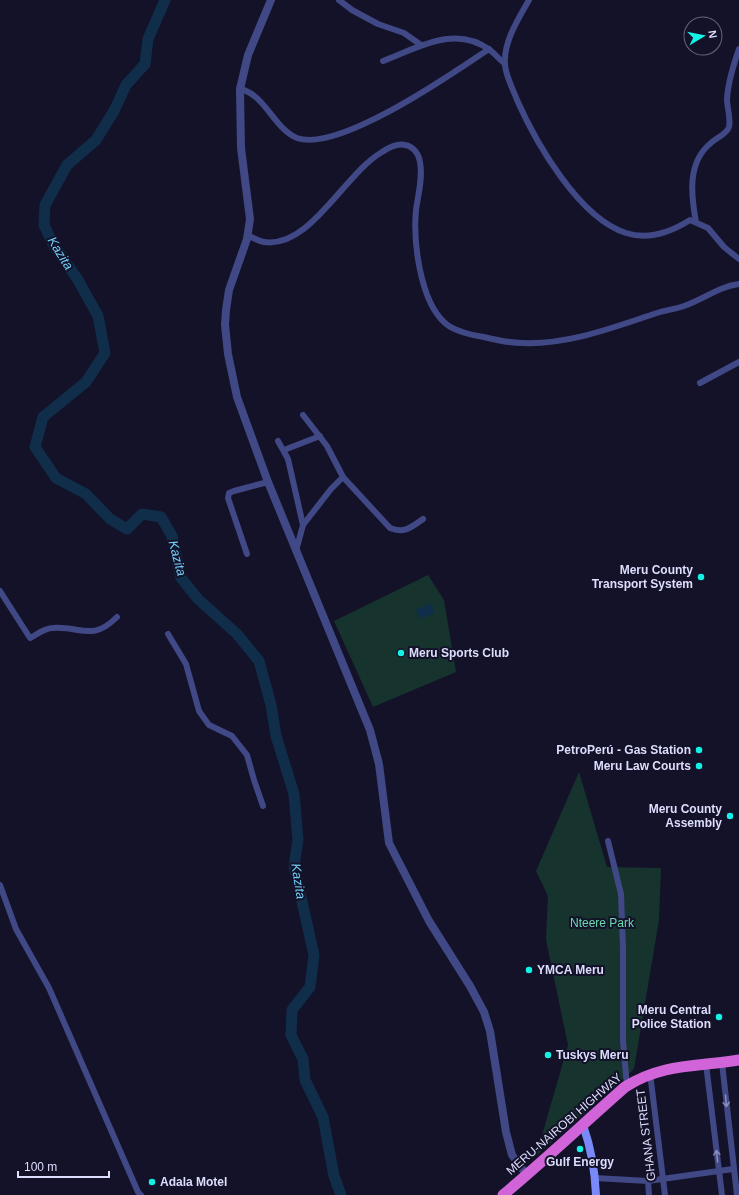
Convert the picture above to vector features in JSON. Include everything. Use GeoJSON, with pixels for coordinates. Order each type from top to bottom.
{"type":"FeatureCollection","features":[{"type":"Feature","properties":{"kind":"highway","name":"MERU-NAIROBI HIGHWAY"},"geometry":{"type":"LineString","coordinates":[[506,1194],[526,1174],[549,1156],[627,1086],[650,1073],[659,1070],[739,1060]]}},
{"type":"Feature","properties":{"kind":"main road"},"geometry":{"type":"LineString","coordinates":[[583,1125],[590,1144],[596,1195]]}},
{"type":"Feature","properties":{"kind":"street"},"geometry":{"type":"LineString","coordinates":[[271,0],[248,55],[240,89],[240,148],[250,210],[248,235],[229,290],[225,325],[228,354],[237,397],[268,482],[370,730],[379,764],[389,843],[429,921],[470,986],[484,1012],[490,1030],[506,1132],[512,1155],[526,1174]]}},
{"type":"Feature","properties":{"kind":"street"},"geometry":{"type":"LineString","coordinates":[[339,0],[352,10],[378,24],[404,33],[420,45]]}},
{"type":"Feature","properties":{"kind":"street"},"geometry":{"type":"LineString","coordinates":[[505,64],[513,31],[529,0]]}},
{"type":"Feature","properties":{"kind":"street"},"geometry":{"type":"LineString","coordinates":[[383,61],[420,45],[451,37],[474,41],[489,49],[505,64],[513,90],[536,139],[567,184],[601,220],[627,233],[641,235],[664,233],[690,220],[708,228],[724,248],[739,259]]}},
{"type":"Feature","properties":{"kind":"street"},"geometry":{"type":"LineString","coordinates":[[240,89],[251,92],[294,137],[309,140],[347,131],[400,106],[489,49]]}},
{"type":"Feature","properties":{"kind":"street"},"geometry":{"type":"LineString","coordinates":[[696,222],[692,202],[693,173],[699,156],[705,148],[725,133],[729,126],[727,100],[729,81],[739,49]]}},
{"type":"Feature","properties":{"kind":"street"},"geometry":{"type":"LineString","coordinates":[[248,235],[263,242],[294,237],[317,217],[368,162],[389,148],[404,144],[414,150],[420,162],[416,230],[417,249],[425,288],[436,312],[446,324],[465,333],[505,342],[549,342],[587,335],[658,312],[682,307],[720,288],[739,284]]}},
{"type":"Feature","properties":{"kind":"street"},"geometry":{"type":"LineString","coordinates":[[700,382],[739,362]]}},
{"type":"Feature","properties":{"kind":"street"},"geometry":{"type":"LineString","coordinates":[[303,415],[320,436],[343,477],[390,528],[401,531],[408,529],[423,519]]}},
{"type":"Feature","properties":{"kind":"street"},"geometry":{"type":"LineString","coordinates":[[284,450],[320,436]]}},
{"type":"Feature","properties":{"kind":"street"},"geometry":{"type":"LineString","coordinates":[[278,441],[284,450],[293,476],[303,525]]}},
{"type":"Feature","properties":{"kind":"street"},"geometry":{"type":"LineString","coordinates":[[296,551],[303,525],[330,489],[343,477]]}},
{"type":"Feature","properties":{"kind":"street"},"geometry":{"type":"LineString","coordinates":[[246,554],[228,498],[230,493],[234,491],[268,482]]}},
{"type":"Feature","properties":{"kind":"street"},"geometry":{"type":"LineString","coordinates":[[0,591],[30,638],[40,632],[54,628],[96,632],[117,617]]}},
{"type":"Feature","properties":{"kind":"street"},"geometry":{"type":"LineString","coordinates":[[168,634],[186,664],[199,711],[209,725],[235,739],[248,754],[254,780],[263,806]]}},
{"type":"Feature","properties":{"kind":"street"},"geometry":{"type":"LineString","coordinates":[[608,841],[621,894],[623,948],[623,1041],[627,1086]]}},
{"type":"Feature","properties":{"kind":"street"},"geometry":{"type":"LineString","coordinates":[[0,885],[16,929],[49,988],[135,1185],[141,1195]]}},
{"type":"Feature","properties":{"kind":"street"},"geometry":{"type":"LineString","coordinates":[[722,1063],[736,1195]]}},
{"type":"Feature","properties":{"kind":"street"},"geometry":{"type":"LineString","coordinates":[[706,1064],[722,1195]]}},
{"type":"Feature","properties":{"kind":"street","name":"GHANA STREET"},"geometry":{"type":"LineString","coordinates":[[650,1073],[664,1195]]}},
{"type":"Feature","properties":{"kind":"street"},"geometry":{"type":"LineString","coordinates":[[595,1178],[648,1181],[733,1169]]}},
{"type":"Feature","properties":{"kind":"street"},"geometry":{"type":"LineString","coordinates":[[648,1181],[649,1195]]}},
{"type":"Feature","properties":{"kind":"green space","name":"Meru Sports Club"},"geometry":{"type":"Polygon","coordinates":[[[428,575],[444,600],[456,672],[373,707],[334,621],[428,575]]]}},
{"type":"Feature","properties":{"kind":"green space","name":"Nteere Park"},"geometry":{"type":"Polygon","coordinates":[[[579,772],[607,867],[661,868],[659,920],[634,1069],[536,1156],[568,1045],[546,940],[548,896],[536,871],[579,772]]]}},
{"type":"Feature","properties":{"kind":"water"},"geometry":{"type":"Polygon","coordinates":[[[431,603],[435,613],[420,619],[416,610],[431,603]]]}},
{"type":"Feature","properties":{"kind":"waterway","name":"Kazita"},"geometry":{"type":"LineString","coordinates":[[165,0],[148,39],[145,64],[126,85],[114,111],[96,140],[67,165],[45,205],[44,225],[53,244],[78,280],[98,316],[105,353],[86,382],[43,417],[35,447],[56,478],[86,494],[110,519],[127,529],[142,514],[161,517],[172,536],[181,578],[198,599],[237,634],[259,661],[271,705],[276,736],[294,794],[298,840],[294,866],[314,955],[310,987],[292,1010],[291,1035],[303,1059],[305,1080],[323,1117],[334,1176],[341,1195]]}},
{"type":"Feature","properties":{"kind":"place","name":"Meru County Transport System"},"geometry":{"type":"Point","coordinates":[701,577]}},
{"type":"Feature","properties":{"kind":"place","name":"Meru Sports Club"},"geometry":{"type":"Point","coordinates":[401,653]}},
{"type":"Feature","properties":{"kind":"place","name":"PetroPerú - Gas Station"},"geometry":{"type":"Point","coordinates":[699,750]}},
{"type":"Feature","properties":{"kind":"place","name":"Meru Law Courts"},"geometry":{"type":"Point","coordinates":[699,766]}},
{"type":"Feature","properties":{"kind":"place","name":"Meru County Assembly"},"geometry":{"type":"Point","coordinates":[730,816]}},
{"type":"Feature","properties":{"kind":"place","name":"YMCA Meru"},"geometry":{"type":"Point","coordinates":[529,970]}},
{"type":"Feature","properties":{"kind":"place","name":"Meru Central Police Station"},"geometry":{"type":"Point","coordinates":[719,1017]}},
{"type":"Feature","properties":{"kind":"place","name":"Tuskys Meru"},"geometry":{"type":"Point","coordinates":[548,1055]}},
{"type":"Feature","properties":{"kind":"place","name":"Gulf Energy"},"geometry":{"type":"Point","coordinates":[580,1149]}},
{"type":"Feature","properties":{"kind":"place","name":"Adala Motel"},"geometry":{"type":"Point","coordinates":[152,1182]}}]}
